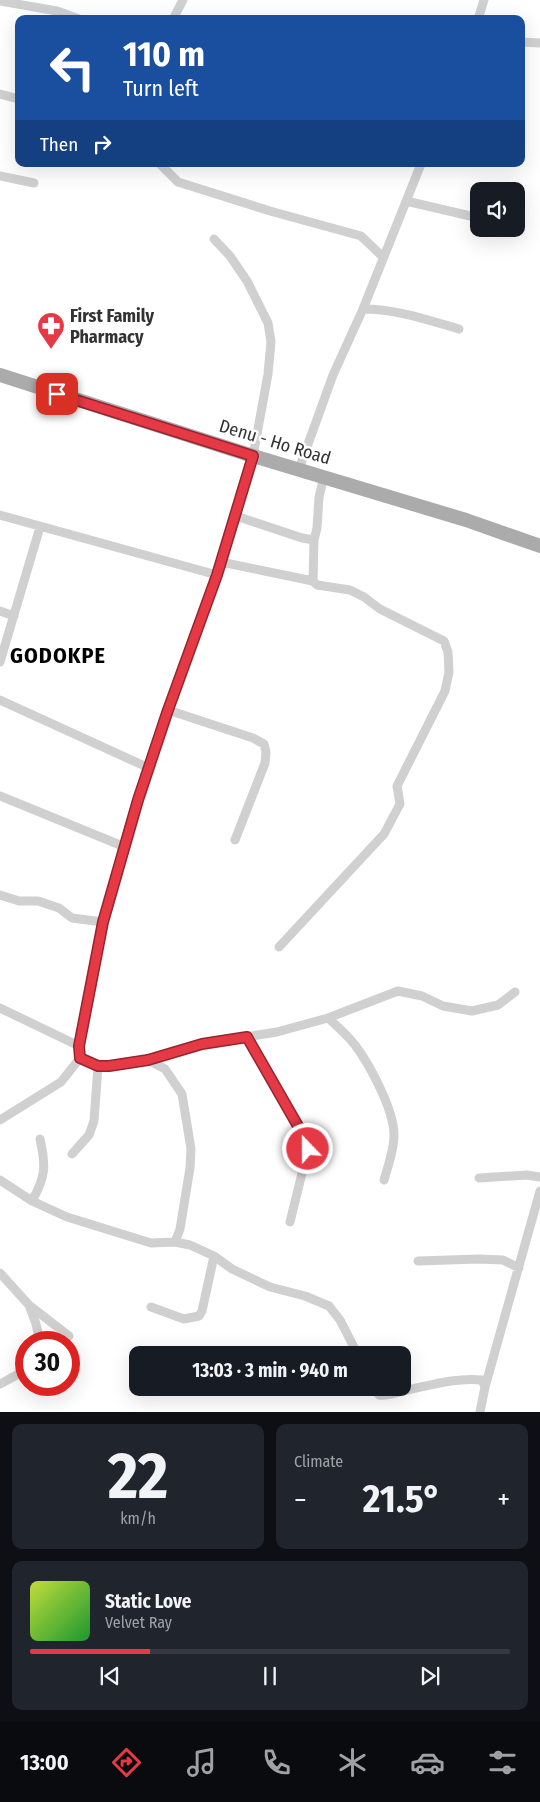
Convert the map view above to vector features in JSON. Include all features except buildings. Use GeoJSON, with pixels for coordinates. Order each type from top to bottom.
{"type":"FeatureCollection","features":[{"type":"Feature","properties":{"kind":"main road","name":"Denu - Ho Road"},"geometry":{"type":"LineString","coordinates":[[0,375],[394,500],[466,520],[540,546]]}},
{"type":"Feature","properties":{"kind":"street"},"geometry":{"type":"LineString","coordinates":[[175,15],[183,0]]}},
{"type":"Feature","properties":{"kind":"street"},"geometry":{"type":"LineString","coordinates":[[479,15],[484,0]]}},
{"type":"Feature","properties":{"kind":"street"},"geometry":{"type":"LineString","coordinates":[[0,2],[57,11],[68,15]]}},
{"type":"Feature","properties":{"kind":"street"},"geometry":{"type":"LineString","coordinates":[[525,42],[540,43]]}},
{"type":"Feature","properties":{"kind":"street"},"geometry":{"type":"LineString","coordinates":[[0,94],[15,98]]}},
{"type":"Feature","properties":{"kind":"street"},"geometry":{"type":"LineString","coordinates":[[163,167],[178,182],[270,211],[361,236],[383,257]]}},
{"type":"Feature","properties":{"kind":"street"},"geometry":{"type":"LineString","coordinates":[[299,469],[333,375],[363,309],[420,167]]}},
{"type":"Feature","properties":{"kind":"street"},"geometry":{"type":"LineString","coordinates":[[0,176],[34,183]]}},
{"type":"Feature","properties":{"kind":"street"},"geometry":{"type":"LineString","coordinates":[[406,201],[470,216]]}},
{"type":"Feature","properties":{"kind":"street"},"geometry":{"type":"LineString","coordinates":[[0,1120],[61,1082],[80,1058],[79,1046],[103,922],[149,768],[217,575],[253,456],[268,374],[271,334],[264,312],[247,281],[230,256],[214,238]]}},
{"type":"Feature","properties":{"kind":"street"},"geometry":{"type":"LineString","coordinates":[[363,309],[394,311],[417,316],[459,330]]}},
{"type":"Feature","properties":{"kind":"street"},"geometry":{"type":"LineString","coordinates":[[313,581],[314,540],[317,528],[319,497],[324,477]]}},
{"type":"Feature","properties":{"kind":"street"},"geometry":{"type":"LineString","coordinates":[[0,515],[40,528],[217,575]]}},
{"type":"Feature","properties":{"kind":"street"},"geometry":{"type":"LineString","coordinates":[[236,516],[302,538],[314,540]]}},
{"type":"Feature","properties":{"kind":"street"},"geometry":{"type":"LineString","coordinates":[[0,662],[40,528]]}},
{"type":"Feature","properties":{"kind":"street"},"geometry":{"type":"LineString","coordinates":[[221,562],[313,581],[317,585],[350,590],[364,597],[380,609],[444,641],[448,652],[450,672],[445,691],[397,786],[400,804],[384,834],[279,947]]}},
{"type":"Feature","properties":{"kind":"street"},"geometry":{"type":"LineString","coordinates":[[0,611],[14,616]]}},
{"type":"Feature","properties":{"kind":"street"},"geometry":{"type":"LineString","coordinates":[[0,700],[149,768]]}},
{"type":"Feature","properties":{"kind":"street"},"geometry":{"type":"LineString","coordinates":[[168,710],[253,738],[264,744],[266,752],[265,762],[235,840]]}},
{"type":"Feature","properties":{"kind":"street"},"geometry":{"type":"LineString","coordinates":[[0,796],[125,847]]}},
{"type":"Feature","properties":{"kind":"street"},"geometry":{"type":"LineString","coordinates":[[0,895],[19,901],[38,902],[59,908],[72,918],[103,922]]}},
{"type":"Feature","properties":{"kind":"street"},"geometry":{"type":"LineString","coordinates":[[80,1058],[98,1066],[148,1060],[202,1044],[277,1032],[328,1018],[398,991],[422,996],[443,1006],[472,1010],[498,1004],[515,992]]}},
{"type":"Feature","properties":{"kind":"street"},"geometry":{"type":"LineString","coordinates":[[0,1008],[79,1046]]}},
{"type":"Feature","properties":{"kind":"street"},"geometry":{"type":"LineString","coordinates":[[328,1018],[354,1044],[368,1064],[386,1102],[394,1136],[392,1152],[384,1180]]}},
{"type":"Feature","properties":{"kind":"street"},"geometry":{"type":"LineString","coordinates":[[247,1037],[306,1140],[308,1149],[290,1222]]}},
{"type":"Feature","properties":{"kind":"street"},"geometry":{"type":"LineString","coordinates":[[148,1060],[165,1070],[182,1094],[191,1149],[190,1168],[180,1229],[175,1242]]}},
{"type":"Feature","properties":{"kind":"street"},"geometry":{"type":"LineString","coordinates":[[72,1154],[89,1135],[94,1121],[98,1066]]}},
{"type":"Feature","properties":{"kind":"street"},"geometry":{"type":"LineString","coordinates":[[32,1201],[43,1176],[45,1161],[40,1139]]}},
{"type":"Feature","properties":{"kind":"street"},"geometry":{"type":"LineString","coordinates":[[479,1178],[527,1175],[540,1177]]}},
{"type":"Feature","properties":{"kind":"street"},"geometry":{"type":"LineString","coordinates":[[0,1180],[32,1201],[66,1217],[151,1243],[175,1242],[190,1245],[214,1256],[232,1269],[270,1286],[305,1296],[329,1306],[340,1320],[353,1346]]}},
{"type":"Feature","properties":{"kind":"street"},"geometry":{"type":"LineString","coordinates":[[480,1412],[485,1387],[540,1191]]}},
{"type":"Feature","properties":{"kind":"street"},"geometry":{"type":"LineString","coordinates":[[151,1307],[184,1320],[198,1316],[202,1311],[214,1256]]}},
{"type":"Feature","properties":{"kind":"street"},"geometry":{"type":"LineString","coordinates":[[418,1261],[503,1260],[519,1268]]}},
{"type":"Feature","properties":{"kind":"street"},"geometry":{"type":"LineString","coordinates":[[0,1273],[29,1304],[63,1331]]}},
{"type":"Feature","properties":{"kind":"street"},"geometry":{"type":"LineString","coordinates":[[29,1304],[38,1331]]}},
{"type":"Feature","properties":{"kind":"street"},"geometry":{"type":"LineString","coordinates":[[0,1384],[15,1376]]}},
{"type":"Feature","properties":{"kind":"street"},"geometry":{"type":"LineString","coordinates":[[411,1390],[448,1382],[482,1380],[485,1387]]}},
{"type":"Feature","properties":{"kind":"place","name":"First Family Pharmacy"},"geometry":{"type":"Point","coordinates":[51,350]}},
{"type":"Feature","properties":{"kind":"district","name":"GODOKPE"},"geometry":{"type":"Point","coordinates":[58,655]}},
{"type":"Feature","properties":{"kind":"route"},"geometry":{"type":"LineString","coordinates":[[57,394],[253,456],[217,575],[168,710],[138,800],[103,922],[79,1046],[80,1058],[98,1066],[119,1065],[139,1060],[148,1060],[202,1044],[247,1037],[306,1140],[308,1149]]}}]}
